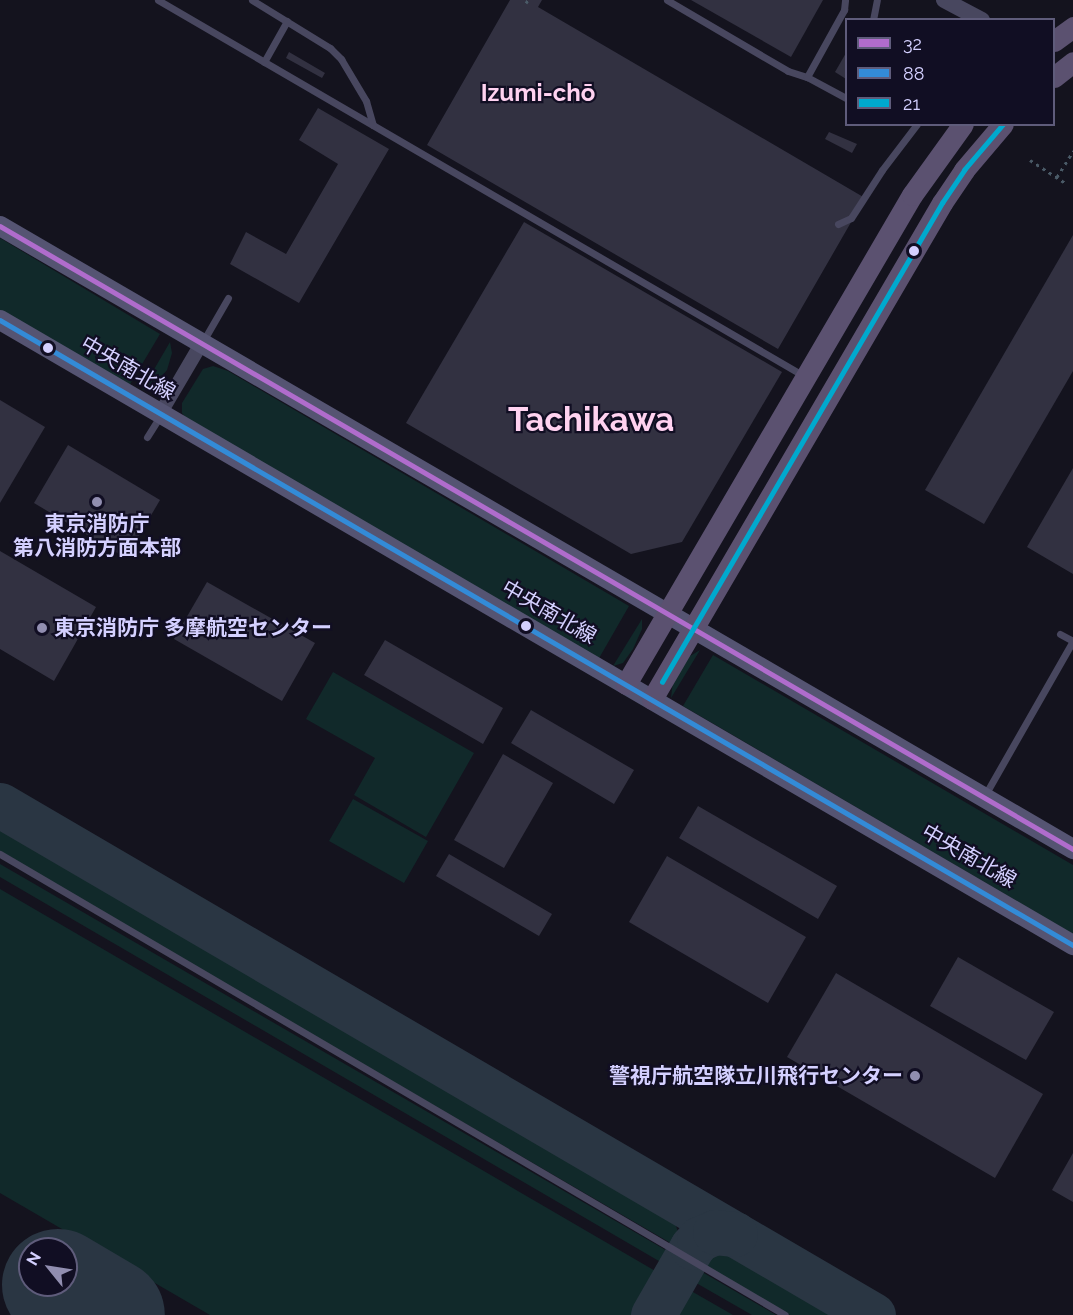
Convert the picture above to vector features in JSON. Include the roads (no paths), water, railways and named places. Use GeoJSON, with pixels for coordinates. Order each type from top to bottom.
{"type":"FeatureCollection","features":[{"type":"Feature","properties":{"kind":"main road"},"geometry":{"type":"LineString","coordinates":[[1055,40],[1073,27]]}},
{"type":"Feature","properties":{"kind":"main road"},"geometry":{"type":"LineString","coordinates":[[1055,76],[1073,62]]}},
{"type":"Feature","properties":{"kind":"main road"},"geometry":{"type":"LineString","coordinates":[[626,684],[912,195],[962,126]]}},
{"type":"Feature","properties":{"kind":"main road"},"geometry":{"type":"LineString","coordinates":[[652,699],[942,203],[964,170],[1002,126]]}},
{"type":"Feature","properties":{"kind":"main road"},"geometry":{"type":"LineString","coordinates":[[0,226],[1073,849]]}},
{"type":"Feature","properties":{"kind":"main road","name":"中央南北線"},"geometry":{"type":"LineString","coordinates":[[0,320],[1073,945]]}},
{"type":"Feature","properties":{"kind":"street"},"geometry":{"type":"LineString","coordinates":[[944,0],[977,18]]}},
{"type":"Feature","properties":{"kind":"street"},"geometry":{"type":"LineString","coordinates":[[160,414],[201,344]]}},
{"type":"Feature","properties":{"kind":"lane"},"geometry":{"type":"LineString","coordinates":[[158,0],[806,377]]}},
{"type":"Feature","properties":{"kind":"lane"},"geometry":{"type":"LineString","coordinates":[[252,0],[319,40],[340,59],[366,100],[373,125]]}},
{"type":"Feature","properties":{"kind":"lane"},"geometry":{"type":"LineString","coordinates":[[667,0],[788,71],[807,77],[845,97]]}},
{"type":"Feature","properties":{"kind":"lane"},"geometry":{"type":"LineString","coordinates":[[807,77],[844,10],[845,0]]}},
{"type":"Feature","properties":{"kind":"lane"},"geometry":{"type":"LineString","coordinates":[[873,18],[877,0]]}},
{"type":"Feature","properties":{"kind":"lane"},"geometry":{"type":"LineString","coordinates":[[264,62],[287,21]]}},
{"type":"Feature","properties":{"kind":"lane"},"geometry":{"type":"LineString","coordinates":[[838,224],[851,218],[882,170],[915,126]]}},
{"type":"Feature","properties":{"kind":"lane"},"geometry":{"type":"LineString","coordinates":[[201,344],[228,298]]}},
{"type":"Feature","properties":{"kind":"lane"},"geometry":{"type":"LineString","coordinates":[[147,437],[160,414]]}},
{"type":"Feature","properties":{"kind":"lane"},"geometry":{"type":"LineString","coordinates":[[983,797],[1073,641],[1060,633]]}},
{"type":"Feature","properties":{"kind":"lane"},"geometry":{"type":"LineString","coordinates":[[0,854],[785,1315]]}},
{"type":"Feature","properties":{"kind":"place","name":"東京消防庁 第八消防方面本部"},"geometry":{"type":"Point","coordinates":[97,502]}},
{"type":"Feature","properties":{"kind":"place","name":"東京消防庁 多摩航空センター"},"geometry":{"type":"Point","coordinates":[42,628]}},
{"type":"Feature","properties":{"kind":"place","name":"警視庁航空隊立川飛行センター"},"geometry":{"type":"Point","coordinates":[915,1076]}},
{"type":"Feature","properties":{"kind":"district","name":"Izumi-chō"},"geometry":{"type":"Point","coordinates":[538,93]}},
{"type":"Feature","properties":{"kind":"district","name":"Tachikawa"},"geometry":{"type":"Point","coordinates":[591,420]}}]}
